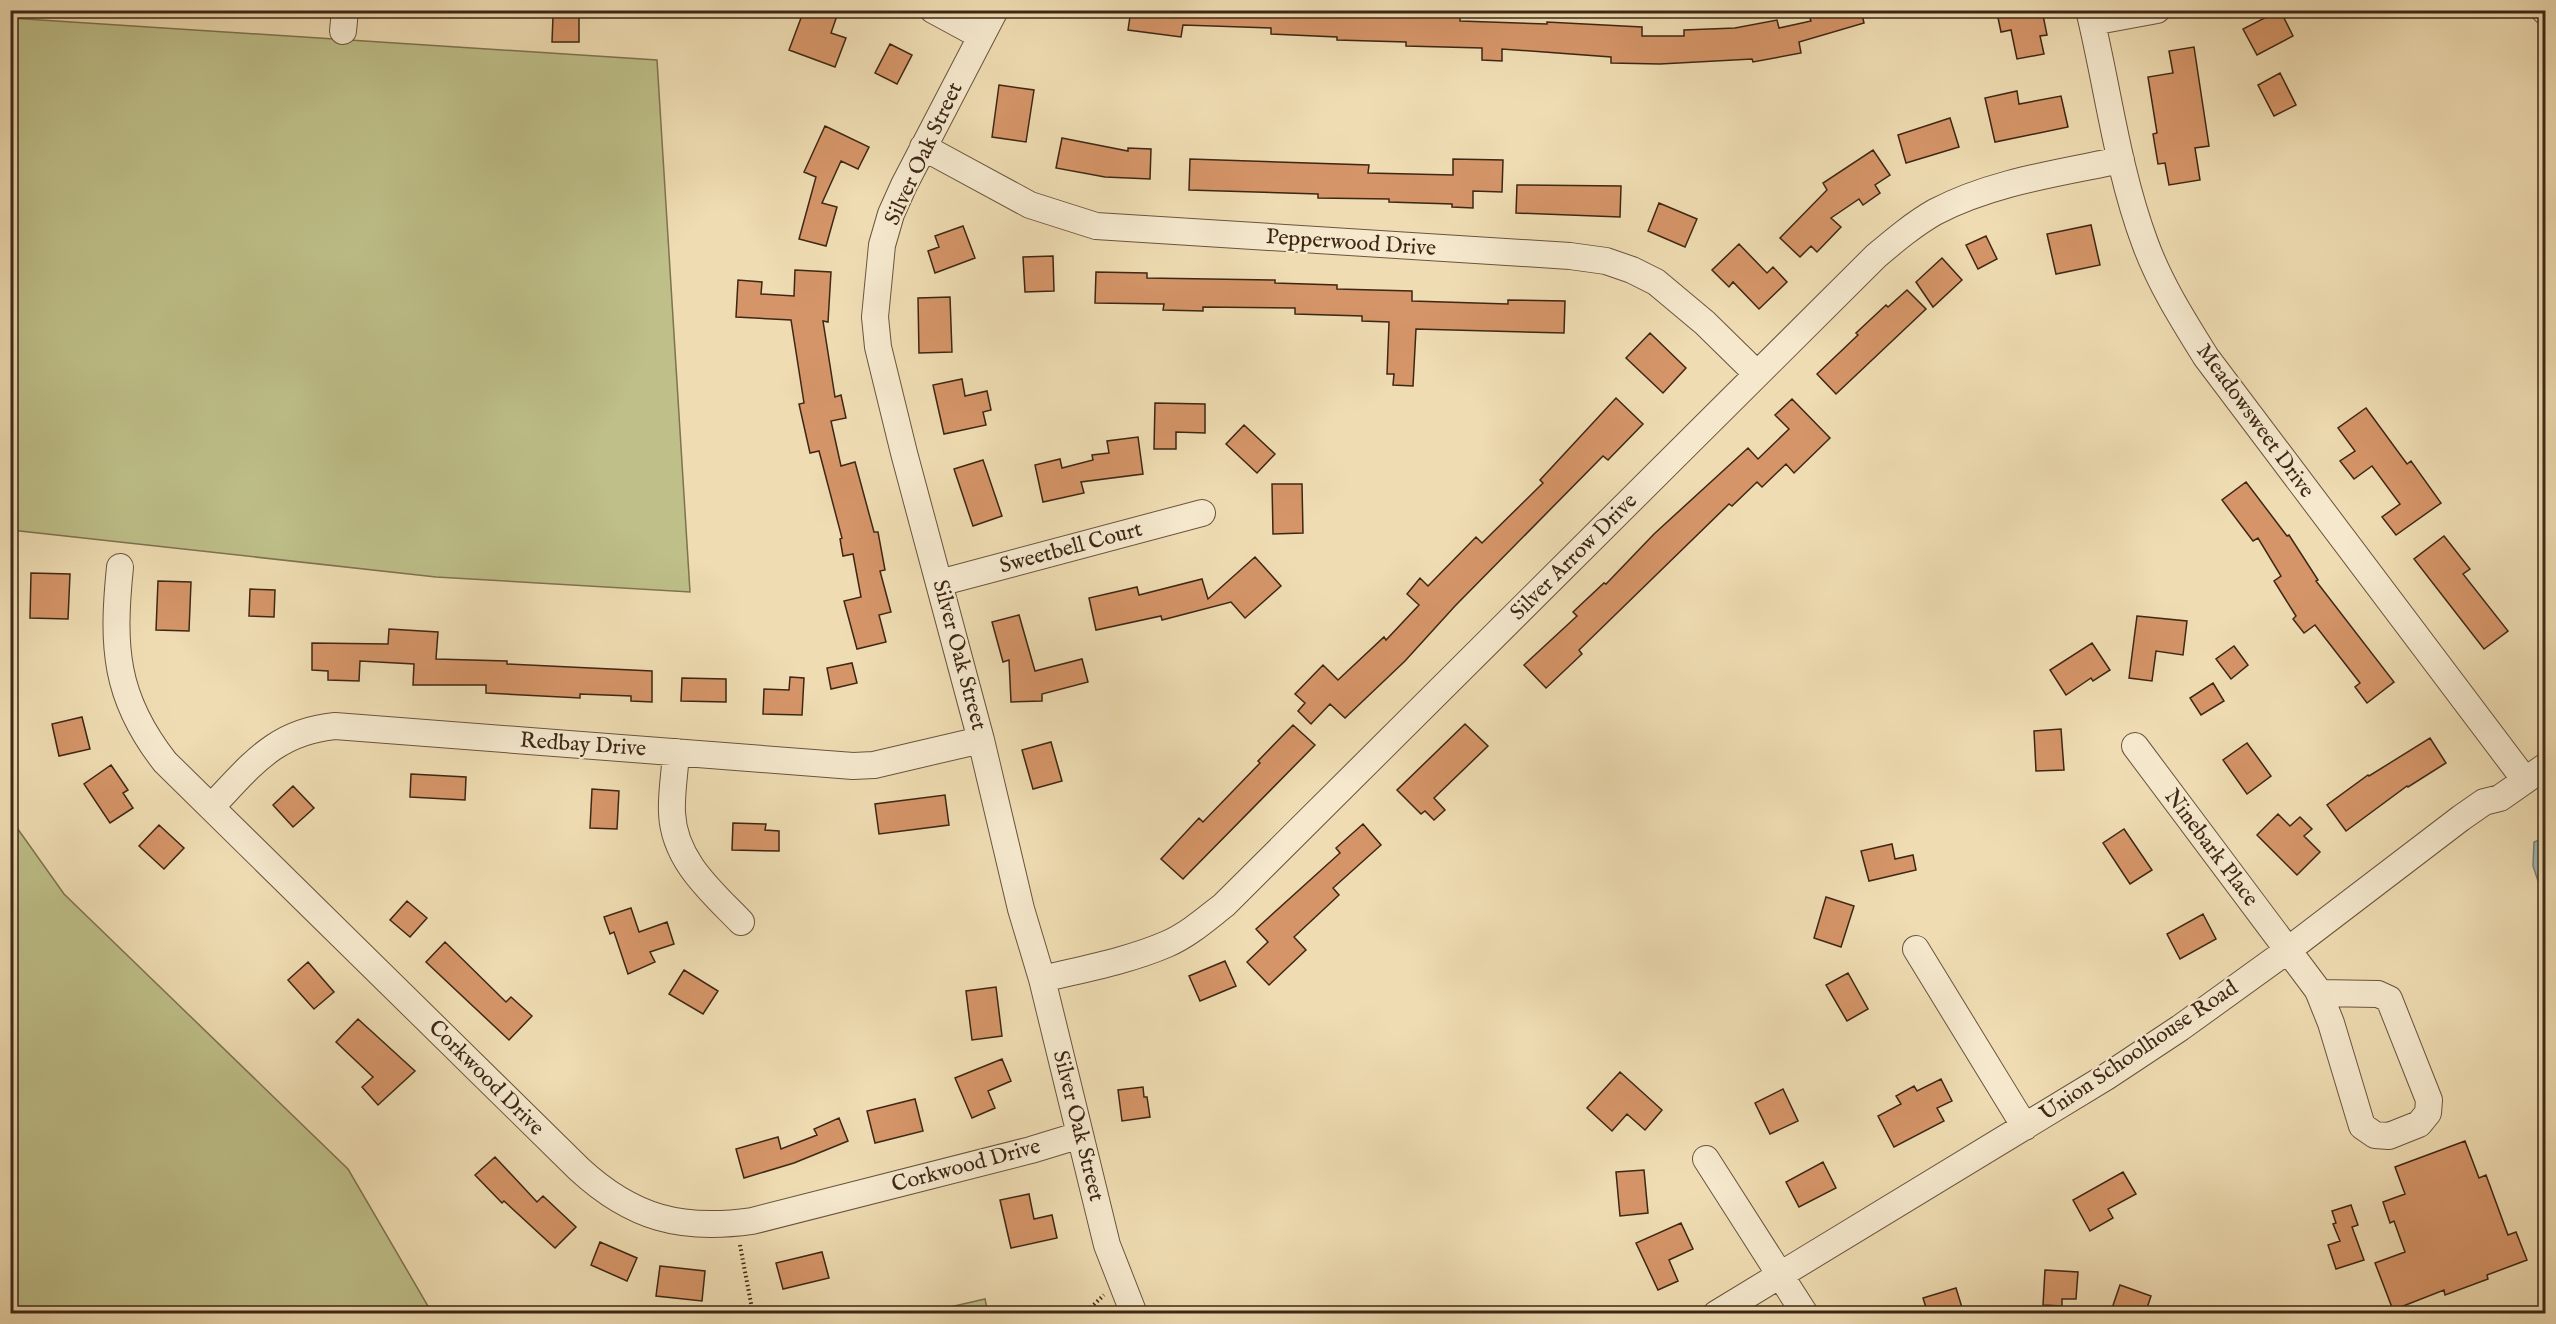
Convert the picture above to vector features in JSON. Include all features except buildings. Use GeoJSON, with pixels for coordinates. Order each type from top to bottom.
{"type":"FeatureCollection","features":[{"type":"Feature","properties":{"kind":"street"},"geometry":{"type":"LineString","coordinates":[[933,10],[981,36]]}},
{"type":"Feature","properties":{"kind":"street","name":"Silver Oak Street"},"geometry":{"type":"LineString","coordinates":[[995,10],[904,185],[885,235],[878,276],[875,317],[884,375],[981,740],[1021,909],[1042,979],[1107,1245],[1134,1314]]}},
{"type":"Feature","properties":{"kind":"street"},"geometry":{"type":"LineString","coordinates":[[2091,16],[2157,10]]}},
{"type":"Feature","properties":{"kind":"street","name":"Meadowsweet Drive"},"geometry":{"type":"LineString","coordinates":[[2091,16],[2130,196],[2158,273],[2180,316],[2206,357],[2525,780]]}},
{"type":"Feature","properties":{"kind":"street","name":"Pepperwood Drive"},"geometry":{"type":"LineString","coordinates":[[923,147],[1030,205],[1096,226],[1570,256],[1606,261],[1656,282],[1705,323],[1757,374]]}},
{"type":"Feature","properties":{"kind":"street","name":"Silver Arrow Drive"},"geometry":{"type":"LineString","coordinates":[[1042,979],[1130,957],[1167,944],[1193,930],[1224,905],[1876,256],[1907,230],[1965,198],[2001,186],[2121,160]]}},
{"type":"Feature","properties":{"kind":"street","name":"Sweetbell Court"},"geometry":{"type":"LineString","coordinates":[[939,583],[1202,513]]}},
{"type":"Feature","properties":{"kind":"street","name":"Corkwood Drive"},"geometry":{"type":"LineString","coordinates":[[120,567],[116,633],[125,694],[148,740],[165,762],[598,1187],[628,1206],[670,1221],[696,1225],[736,1223],[819,1205],[1080,1135]]}},
{"type":"Feature","properties":{"kind":"street","name":"Redbay Drive"},"geometry":{"type":"LineString","coordinates":[[211,807],[260,756],[277,743],[315,728],[335,726],[853,766],[874,765],[981,740]]}},
{"type":"Feature","properties":{"kind":"street","name":"Ninebark Place"},"geometry":{"type":"LineString","coordinates":[[2135,746],[2319,993],[2331,1023],[2362,1126],[2375,1135],[2389,1136],[2419,1124],[2428,1113],[2429,1100],[2389,999],[2378,994],[2319,993]]}},
{"type":"Feature","properties":{"kind":"street"},"geometry":{"type":"LineString","coordinates":[[676,752],[672,814],[676,835],[686,861],[699,879],[741,921]]}},
{"type":"Feature","properties":{"kind":"street","name":"Union Schoolhouse Road"},"geometry":{"type":"LineString","coordinates":[[1716,1314],[2143,1053],[2288,950],[2461,818],[2484,802],[2500,798],[2546,766]]}},
{"type":"Feature","properties":{"kind":"street"},"geometry":{"type":"LineString","coordinates":[[1916,949],[2025,1127]]}},
{"type":"Feature","properties":{"kind":"street"},"geometry":{"type":"LineString","coordinates":[[1706,1159],[1805,1314]]}},
{"type":"Feature","properties":{"kind":"path"},"geometry":{"type":"LineString","coordinates":[[736,1223],[753,1314]]}},
{"type":"Feature","properties":{"kind":"path"},"geometry":{"type":"LineString","coordinates":[[1084,1314],[1105,1295]]}},
{"type":"Feature","properties":{"kind":"green space"},"geometry":{"type":"Polygon","coordinates":[[[10,18],[657,60],[690,592],[436,577],[11,530],[10,18]]]}},
{"type":"Feature","properties":{"kind":"green space"},"geometry":{"type":"Polygon","coordinates":[[[10,818],[64,894],[348,1169],[432,1313],[11,1313],[10,818]]]}},
{"type":"Feature","properties":{"kind":"green space"},"geometry":{"type":"Polygon","coordinates":[[[985,1299],[988,1313],[924,1313],[985,1299]]]}},
{"type":"Feature","properties":{"kind":"water"},"geometry":{"type":"Polygon","coordinates":[[[2545,838],[2545,902],[2533,866],[2534,842],[2545,838]]]}}]}
